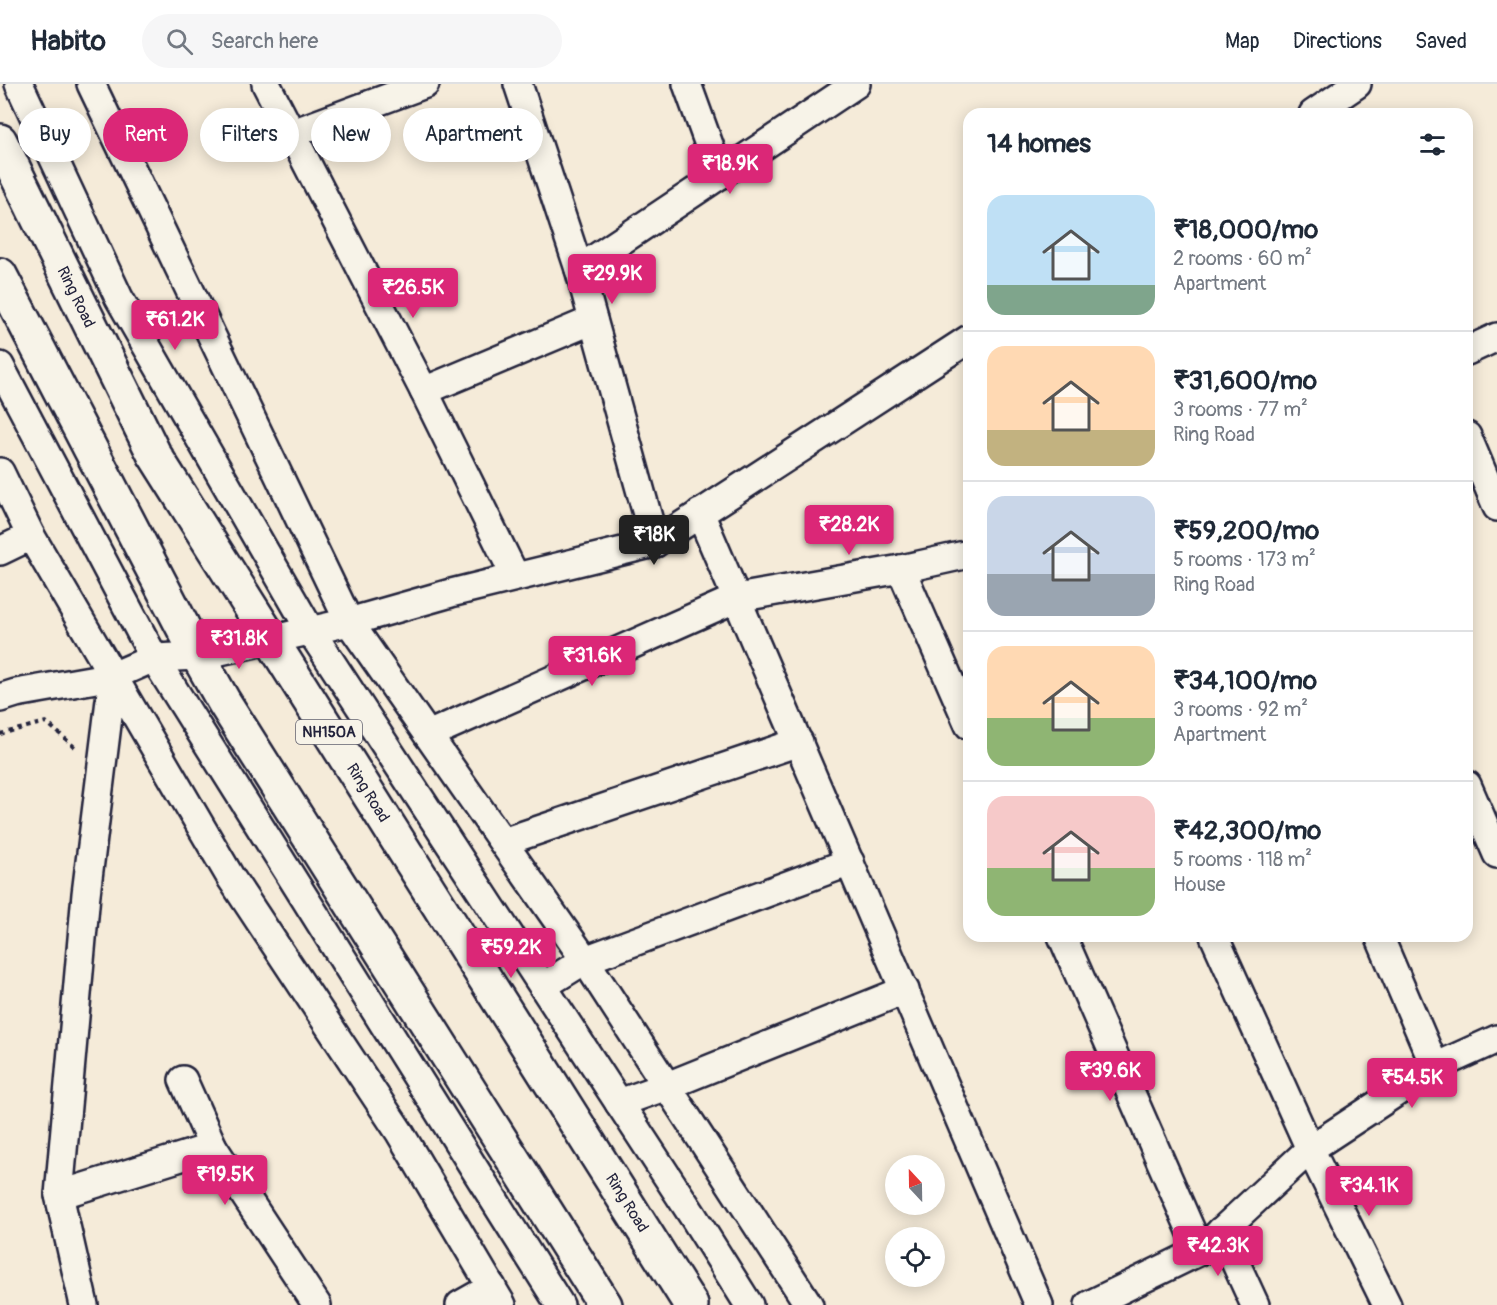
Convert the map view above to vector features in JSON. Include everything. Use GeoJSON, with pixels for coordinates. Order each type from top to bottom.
{"type":"FeatureCollection","features":[{"type":"Feature","properties":{"kind":"highway","name":"Ring Road"},"geometry":{"type":"LineString","coordinates":[[0,141],[154,454],[691,1305]]}},
{"type":"Feature","properties":{"kind":"highway"},"geometry":{"type":"LineString","coordinates":[[0,275],[224,702],[605,1305]]}},
{"type":"Feature","properties":{"kind":"street"},"geometry":{"type":"LineString","coordinates":[[19,84],[119,298],[310,630],[748,1305]]}},
{"type":"Feature","properties":{"kind":"street"},"geometry":{"type":"LineString","coordinates":[[91,84],[349,622],[585,960],[809,1305]]}},
{"type":"Feature","properties":{"kind":"street"},"geometry":{"type":"LineString","coordinates":[[266,84],[279,108]]}},
{"type":"Feature","properties":{"kind":"street"},"geometry":{"type":"LineString","coordinates":[[299,131],[425,84]]}},
{"type":"Feature","properties":{"kind":"street"},"geometry":{"type":"LineString","coordinates":[[518,84],[579,269],[655,543]]}},
{"type":"Feature","properties":{"kind":"street"},"geometry":{"type":"LineString","coordinates":[[687,84],[720,175]]}},
{"type":"Feature","properties":{"kind":"street"},"geometry":{"type":"LineString","coordinates":[[1322,108],[1357,84]]}},
{"type":"Feature","properties":{"kind":"street"},"geometry":{"type":"LineString","coordinates":[[579,269],[851,86]]}},
{"type":"Feature","properties":{"kind":"street"},"geometry":{"type":"LineString","coordinates":[[299,145],[515,576]]}},
{"type":"Feature","properties":{"kind":"street"},"geometry":{"type":"LineString","coordinates":[[424,391],[593,320]]}},
{"type":"Feature","properties":{"kind":"street"},"geometry":{"type":"LineString","coordinates":[[1473,348],[1497,337]]}},
{"type":"Feature","properties":{"kind":"street"},"geometry":{"type":"LineString","coordinates":[[0,698],[15,693],[113,676],[154,658],[198,656],[349,622],[515,576],[655,543],[963,343]]}},
{"type":"Feature","properties":{"kind":"street"},"geometry":{"type":"LineString","coordinates":[[0,366],[154,658],[560,1305]]}},
{"type":"Feature","properties":{"kind":"street"},"geometry":{"type":"LineString","coordinates":[[1473,450],[1497,507]]}},
{"type":"Feature","properties":{"kind":"street"},"geometry":{"type":"LineString","coordinates":[[0,472],[31,536],[231,878],[400,1133],[497,1296],[460,1305]]}},
{"type":"Feature","properties":{"kind":"street"},"geometry":{"type":"LineString","coordinates":[[700,513],[1039,1305]]}},
{"type":"Feature","properties":{"kind":"street"},"geometry":{"type":"LineString","coordinates":[[0,551],[31,536]]}},
{"type":"Feature","properties":{"kind":"street"},"geometry":{"type":"LineString","coordinates":[[428,735],[737,598],[901,569],[963,555]]}},
{"type":"Feature","properties":{"kind":"street"},"geometry":{"type":"LineString","coordinates":[[901,569],[963,711]]}},
{"type":"Feature","properties":{"kind":"street"},"geometry":{"type":"LineString","coordinates":[[84,1305],[59,1195],[86,894],[113,676]]}},
{"type":"Feature","properties":{"kind":"street"},"geometry":{"type":"LineString","coordinates":[[503,842],[799,742]]}},
{"type":"Feature","properties":{"kind":"street"},"geometry":{"type":"LineString","coordinates":[[1473,799],[1497,854]]}},
{"type":"Feature","properties":{"kind":"street"},"geometry":{"type":"LineString","coordinates":[[543,986],[585,960],[850,862]]}},
{"type":"Feature","properties":{"kind":"street"},"geometry":{"type":"LineString","coordinates":[[1065,942],[1200,1251]]}},
{"type":"Feature","properties":{"kind":"street"},"geometry":{"type":"LineString","coordinates":[[1217,942],[1310,1149],[1387,1305]]}},
{"type":"Feature","properties":{"kind":"street"},"geometry":{"type":"LineString","coordinates":[[1382,942],[1435,1066]]}},
{"type":"Feature","properties":{"kind":"street"},"geometry":{"type":"LineString","coordinates":[[619,1103],[667,1086],[905,990]]}},
{"type":"Feature","properties":{"kind":"street"},"geometry":{"type":"LineString","coordinates":[[1089,1305],[1122,1298],[1200,1251],[1310,1149],[1435,1066],[1497,1039]]}},
{"type":"Feature","properties":{"kind":"street"},"geometry":{"type":"LineString","coordinates":[[183,1080],[213,1147],[317,1305]]}},
{"type":"Feature","properties":{"kind":"street"},"geometry":{"type":"LineString","coordinates":[[59,1195],[213,1147]]}},
{"type":"Feature","properties":{"kind":"street"},"geometry":{"type":"LineString","coordinates":[[1221,1231],[1255,1305]]}},
{"type":"Feature","properties":{"kind":"path"},"geometry":{"type":"LineString","coordinates":[[0,734],[46,722],[100,770]]}}]}
